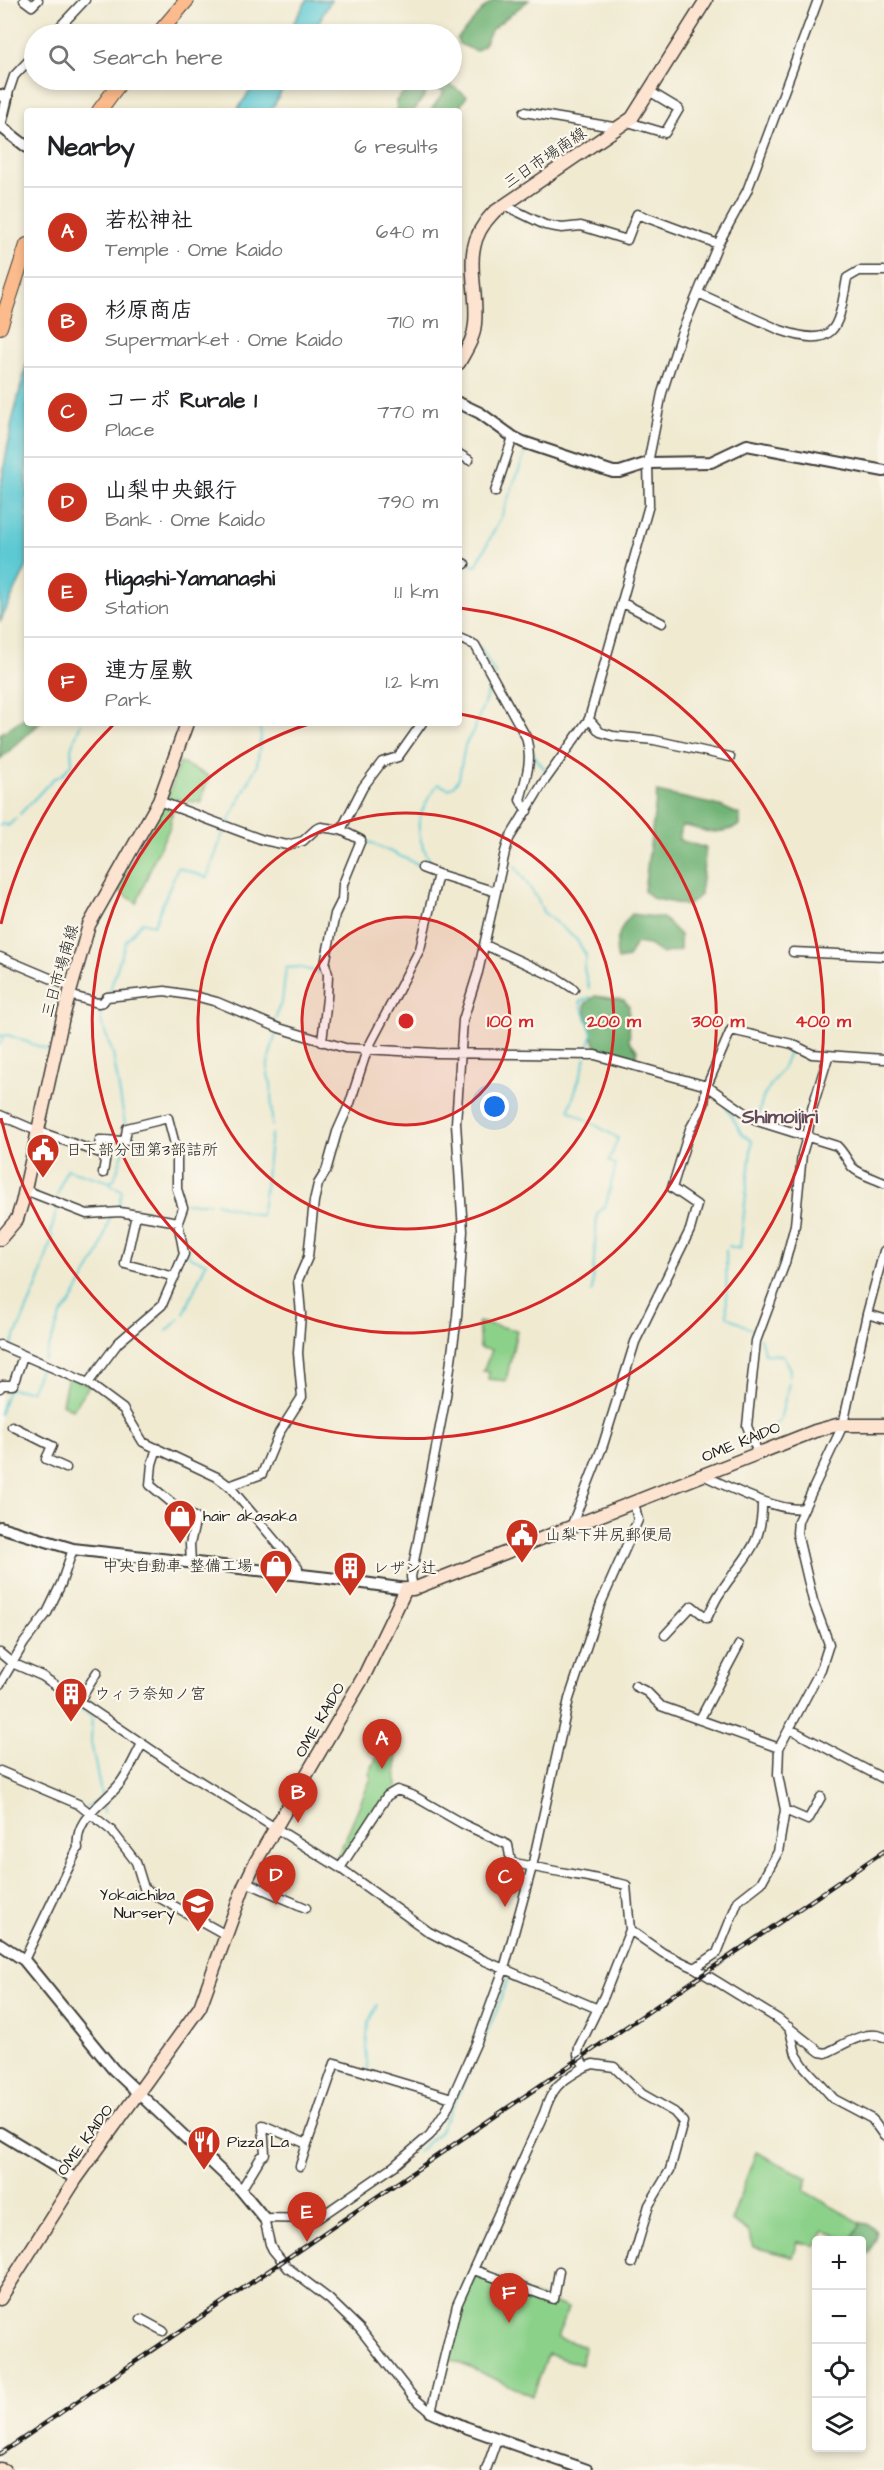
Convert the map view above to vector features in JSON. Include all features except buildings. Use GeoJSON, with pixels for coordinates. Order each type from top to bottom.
{"type":"FeatureCollection","features":[{"type":"Feature","properties":{"kind":"highway"},"geometry":{"type":"LineString","coordinates":[[167,24],[187,0]]}},
{"type":"Feature","properties":{"kind":"highway"},"geometry":{"type":"LineString","coordinates":[[101,108],[115,90]]}},
{"type":"Feature","properties":{"kind":"highway"},"geometry":{"type":"LineString","coordinates":[[0,327],[24,254]]}},
{"type":"Feature","properties":{"kind":"main road","name":"三日市場南線"},"geometry":{"type":"LineString","coordinates":[[462,358],[471,342],[475,326],[472,264],[474,241],[487,220],[504,205],[624,125],[649,91],[706,0]]}},
{"type":"Feature","properties":{"kind":"main road","name":"三日市場南線"},"geometry":{"type":"LineString","coordinates":[[0,1239],[17,1219],[70,991],[90,925],[159,801],[186,726]]}},
{"type":"Feature","properties":{"kind":"main road","name":"OME KAIDO"},"geometry":{"type":"LineString","coordinates":[[1,2296],[76,2179],[200,2007],[246,1882],[364,1676],[410,1589],[815,1431],[843,1425],[884,1425]]}},
{"type":"Feature","properties":{"kind":"street"},"geometry":{"type":"LineString","coordinates":[[24,0],[32,6],[38,0]]}},
{"type":"Feature","properties":{"kind":"street"},"geometry":{"type":"LineString","coordinates":[[63,24],[86,0]]}},
{"type":"Feature","properties":{"kind":"street"},"geometry":{"type":"LineString","coordinates":[[0,1527],[73,1549],[410,1589],[450,1370],[461,1268],[463,1206],[456,1124],[463,1020],[485,945],[510,839],[543,783],[590,719],[649,505],[648,463],[662,393],[681,334],[718,244],[747,190],[765,146],[818,0]]}},
{"type":"Feature","properties":{"kind":"street"},"geometry":{"type":"LineString","coordinates":[[24,66],[14,76],[3,96],[0,126],[24,145]]}},
{"type":"Feature","properties":{"kind":"street"},"geometry":{"type":"LineString","coordinates":[[524,112],[624,125],[664,133],[680,109],[649,91]]}},
{"type":"Feature","properties":{"kind":"street"},"geometry":{"type":"LineString","coordinates":[[504,205],[545,225],[562,228],[581,226],[627,240],[637,214],[718,244]]}},
{"type":"Feature","properties":{"kind":"street"},"geometry":{"type":"LineString","coordinates":[[699,293],[792,335],[823,336],[829,335],[837,321],[847,279],[859,272],[884,271]]}},
{"type":"Feature","properties":{"kind":"street"},"geometry":{"type":"LineString","coordinates":[[462,404],[480,413],[513,437],[613,472],[648,463],[711,462],[747,445],[884,471]]}},
{"type":"Feature","properties":{"kind":"street"},"geometry":{"type":"LineString","coordinates":[[495,492],[513,437]]}},
{"type":"Feature","properties":{"kind":"street"},"geometry":{"type":"LineString","coordinates":[[462,456],[470,460]]}},
{"type":"Feature","properties":{"kind":"street"},"geometry":{"type":"LineString","coordinates":[[623,603],[663,623]]}},
{"type":"Feature","properties":{"kind":"street"},"geometry":{"type":"LineString","coordinates":[[462,639],[475,645],[526,738],[531,752],[520,800],[527,811]]}},
{"type":"Feature","properties":{"kind":"street"},"geometry":{"type":"LineString","coordinates":[[590,719],[600,732],[612,736],[654,740],[730,757]]}},
{"type":"Feature","properties":{"kind":"street"},"geometry":{"type":"LineString","coordinates":[[341,830],[363,787],[382,762],[398,758],[420,726]]}},
{"type":"Feature","properties":{"kind":"street"},"geometry":{"type":"LineString","coordinates":[[159,801],[263,840],[287,845],[303,841],[321,827],[341,830],[361,840],[343,884],[342,900],[335,914],[325,964],[328,974],[322,1042]]}},
{"type":"Feature","properties":{"kind":"street"},"geometry":{"type":"LineString","coordinates":[[422,868],[496,892]]}},
{"type":"Feature","properties":{"kind":"street"},"geometry":{"type":"LineString","coordinates":[[229,1486],[262,1474],[279,1433],[302,1396],[298,1353],[301,1314],[298,1280],[308,1257],[318,1184],[326,1171],[337,1132],[350,1103],[367,1050],[420,949],[438,874]]}},
{"type":"Feature","properties":{"kind":"street"},"geometry":{"type":"LineString","coordinates":[[485,945],[557,978],[574,989]]}},
{"type":"Feature","properties":{"kind":"street"},"geometry":{"type":"LineString","coordinates":[[793,952],[884,956]]}},
{"type":"Feature","properties":{"kind":"street"},"geometry":{"type":"LineString","coordinates":[[0,957],[98,1003],[103,1002],[107,997],[165,991],[195,996],[322,1042],[345,1048],[595,1055],[706,1090],[757,1120],[837,1146],[852,1166],[861,1173],[884,1183]]}},
{"type":"Feature","properties":{"kind":"street"},"geometry":{"type":"LineString","coordinates":[[571,1527],[603,1445],[635,1341],[690,1230],[696,1205],[672,1188],[690,1129],[704,1104],[706,1090],[731,1030],[792,1044],[812,1054],[828,1057],[884,1059]]}},
{"type":"Feature","properties":{"kind":"street"},"geometry":{"type":"LineString","coordinates":[[758,1454],[747,1426],[756,1341],[795,1225],[802,1154],[812,1109],[828,1057]]}},
{"type":"Feature","properties":{"kind":"street"},"geometry":{"type":"LineString","coordinates":[[0,1115],[106,1155],[103,1173]]}},
{"type":"Feature","properties":{"kind":"street"},"geometry":{"type":"LineString","coordinates":[[88,1383],[118,1343],[162,1305],[184,1254],[178,1222],[183,1208],[177,1188],[177,1152],[168,1118],[127,1128],[125,1141],[100,1140],[98,1151]]}},
{"type":"Feature","properties":{"kind":"street"},"geometry":{"type":"LineString","coordinates":[[25,1190],[87,1214],[120,1212],[178,1222]]}},
{"type":"Feature","properties":{"kind":"street"},"geometry":{"type":"LineString","coordinates":[[136,1215],[125,1264],[175,1278]]}},
{"type":"Feature","properties":{"kind":"street"},"geometry":{"type":"LineString","coordinates":[[695,1968],[717,1953],[738,1901],[761,1883],[778,1852],[786,1810],[778,1775],[779,1748],[821,1669],[829,1644],[813,1601],[797,1533],[798,1521],[843,1425],[867,1314],[884,1251]]}},
{"type":"Feature","properties":{"kind":"street"},"geometry":{"type":"LineString","coordinates":[[867,1314],[884,1319]]}},
{"type":"Feature","properties":{"kind":"street"},"geometry":{"type":"LineString","coordinates":[[0,1345],[88,1383],[123,1409],[143,1442],[217,1477],[229,1486],[289,1556],[298,1568],[298,1575]]}},
{"type":"Feature","properties":{"kind":"street"},"geometry":{"type":"LineString","coordinates":[[0,1388],[2,1384],[13,1385],[23,1356]]}},
{"type":"Feature","properties":{"kind":"street"},"geometry":{"type":"LineString","coordinates":[[12,1426],[52,1446],[46,1459],[66,1468]]}},
{"type":"Feature","properties":{"kind":"street"},"geometry":{"type":"LineString","coordinates":[[157,1448],[152,1464],[150,1485],[178,1508],[196,1518],[190,1544],[190,1563]]}},
{"type":"Feature","properties":{"kind":"street"},"geometry":{"type":"LineString","coordinates":[[703,1475],[762,1500],[795,1510],[803,1508]]}},
{"type":"Feature","properties":{"kind":"street"},"geometry":{"type":"LineString","coordinates":[[665,1635],[692,1606],[707,1618],[720,1593],[754,1545],[762,1516],[762,1500]]}},
{"type":"Feature","properties":{"kind":"street"},"geometry":{"type":"LineString","coordinates":[[264,2218],[317,2219],[394,2166],[437,2127],[479,2037],[504,1969],[532,1867],[569,1699],[601,1603],[638,1520],[634,1502]]}},
{"type":"Feature","properties":{"kind":"street"},"geometry":{"type":"LineString","coordinates":[[0,1684],[24,1643],[47,1613],[61,1584],[73,1549]]}},
{"type":"Feature","properties":{"kind":"street"},"geometry":{"type":"LineString","coordinates":[[700,1719],[739,1645]]}},
{"type":"Feature","properties":{"kind":"street"},"geometry":{"type":"LineString","coordinates":[[0,1653],[12,1663],[42,1676],[141,1744],[275,1830],[340,1868],[429,1932],[504,1969],[598,2009]]}},
{"type":"Feature","properties":{"kind":"street"},"geometry":{"type":"LineString","coordinates":[[79,1702],[97,1672]]}},
{"type":"Feature","properties":{"kind":"street"},"geometry":{"type":"LineString","coordinates":[[635,1686],[647,1692],[661,1706],[779,1748]]}},
{"type":"Feature","properties":{"kind":"street"},"geometry":{"type":"LineString","coordinates":[[790,1729],[884,1779]]}},
{"type":"Feature","properties":{"kind":"street"},"geometry":{"type":"LineString","coordinates":[[24,1960],[78,1848],[77,1839],[87,1811],[118,1787],[141,1744]]}},
{"type":"Feature","properties":{"kind":"street"},"geometry":{"type":"LineString","coordinates":[[0,1771],[31,1783],[87,1811],[112,1832],[136,1862],[144,1888],[226,1935]]}},
{"type":"Feature","properties":{"kind":"street"},"geometry":{"type":"LineString","coordinates":[[340,1868],[387,1796],[397,1790],[414,1796],[463,1824],[508,1845],[511,1862],[626,1885],[630,1930],[598,2009],[579,2047],[579,2055],[585,2067]]}},
{"type":"Feature","properties":{"kind":"street"},"geometry":{"type":"LineString","coordinates":[[786,1810],[808,1820],[821,1797]]}},
{"type":"Feature","properties":{"kind":"street"},"geometry":{"type":"LineString","coordinates":[[246,1882],[306,1908]]}},
{"type":"Feature","properties":{"kind":"street"},"geometry":{"type":"LineString","coordinates":[[630,1930],[663,1953],[695,1968],[789,2027],[820,2052],[826,2054],[867,2034],[875,2033],[884,2037]]}},
{"type":"Feature","properties":{"kind":"street"},"geometry":{"type":"LineString","coordinates":[[0,1944],[24,1960],[113,2069],[241,2190],[264,2218],[273,2250],[288,2268],[329,2299],[360,2330],[413,2397],[431,2412],[497,2439],[587,2470]]}},
{"type":"Feature","properties":{"kind":"street"},"geometry":{"type":"LineString","coordinates":[[789,2027],[796,2054],[803,2065],[834,2099],[872,2119],[884,2136]]}},
{"type":"Feature","properties":{"kind":"street"},"geometry":{"type":"LineString","coordinates":[[300,2166],[335,2063],[452,2097]]}},
{"type":"Feature","properties":{"kind":"street"},"geometry":{"type":"LineString","coordinates":[[431,2412],[449,2330],[457,2305],[544,2113],[550,2094],[561,2081],[593,2064],[614,2067],[642,2094],[674,2112],[683,2122],[670,2170],[649,2205],[632,2263]]}},
{"type":"Feature","properties":{"kind":"street"},"geometry":{"type":"LineString","coordinates":[[241,2190],[265,2154],[263,2125],[307,2144]]}},
{"type":"Feature","properties":{"kind":"street"},"geometry":{"type":"LineString","coordinates":[[0,2133],[76,2179]]}},
{"type":"Feature","properties":{"kind":"street"},"geometry":{"type":"LineString","coordinates":[[474,2270],[554,2299],[559,2271]]}},
{"type":"Feature","properties":{"kind":"street"},"geometry":{"type":"LineString","coordinates":[[141,2319],[163,2331]]}},
{"type":"Feature","properties":{"kind":"street"},"geometry":{"type":"LineString","coordinates":[[486,2470],[497,2439]]}},
{"type":"Feature","properties":{"kind":"green space"},"geometry":{"type":"Polygon","coordinates":[[[494,0],[529,0],[492,29],[483,46],[476,51],[462,45],[462,33],[494,0]]]}},
{"type":"Feature","properties":{"kind":"green space"},"geometry":{"type":"Polygon","coordinates":[[[406,90],[428,90],[416,108],[397,108],[396,101],[406,90]]]}},
{"type":"Feature","properties":{"kind":"green space"},"geometry":{"type":"Polygon","coordinates":[[[441,90],[458,90],[467,96],[459,108],[432,108],[444,92],[441,90]]]}},
{"type":"Feature","properties":{"kind":"green space"},"geometry":{"type":"Polygon","coordinates":[[[24,718],[24,726],[37,726],[0,759],[0,734],[24,718]]]}},
{"type":"Feature","properties":{"kind":"green space"},"geometry":{"type":"Polygon","coordinates":[[[179,762],[209,776],[200,803],[177,799],[173,807],[170,827],[154,859],[137,903],[117,889],[171,789],[179,762]]]}},
{"type":"Feature","properties":{"kind":"green space"},"geometry":{"type":"Polygon","coordinates":[[[657,792],[720,806],[740,815],[740,825],[716,832],[682,826],[679,840],[706,848],[700,895],[688,906],[652,898],[644,891],[657,792]]]}},
{"type":"Feature","properties":{"kind":"green space"},"geometry":{"type":"Polygon","coordinates":[[[632,914],[663,918],[680,935],[680,950],[662,954],[649,945],[636,943],[628,958],[618,960],[616,948],[619,936],[624,924],[632,914]]]}},
{"type":"Feature","properties":{"kind":"green space"},"geometry":{"type":"Polygon","coordinates":[[[595,996],[624,1000],[629,1006],[629,1040],[637,1050],[635,1061],[616,1058],[598,1050],[585,1007],[585,1004],[595,996]]]}},
{"type":"Feature","properties":{"kind":"green space"},"geometry":{"type":"Polygon","coordinates":[[[478,1322],[517,1330],[506,1381],[488,1379],[489,1372],[483,1371],[492,1350],[480,1348],[478,1322]]]}},
{"type":"Feature","properties":{"kind":"green space"},"geometry":{"type":"Polygon","coordinates":[[[68,1375],[89,1386],[73,1410],[62,1404],[68,1375]]]}},
{"type":"Feature","properties":{"kind":"green space"},"geometry":{"type":"Polygon","coordinates":[[[381,1748],[396,1756],[397,1790],[340,1868],[334,1865],[371,1778],[369,1774],[381,1748]]]}},
{"type":"Feature","properties":{"kind":"green space"},"geometry":{"type":"Polygon","coordinates":[[[756,2152],[808,2178],[804,2191],[861,2223],[853,2236],[839,2236],[824,2231],[821,2236],[812,2236],[812,2245],[798,2242],[793,2257],[754,2247],[748,2231],[731,2221],[756,2152]]]}},
{"type":"Feature","properties":{"kind":"green space"},"geometry":{"type":"Polygon","coordinates":[[[861,2223],[875,2230],[876,2235],[869,2254],[866,2255],[866,2236],[853,2236],[861,2223]]]}},
{"type":"Feature","properties":{"kind":"green space"},"geometry":{"type":"Polygon","coordinates":[[[475,2274],[568,2308],[558,2338],[584,2346],[582,2365],[548,2354],[533,2396],[448,2358],[460,2306],[475,2274]]]}},
{"type":"Feature","properties":{"kind":"water"},"geometry":{"type":"Polygon","coordinates":[[[307,0],[331,0],[318,24],[293,24],[307,0]]]}},
{"type":"Feature","properties":{"kind":"water"},"geometry":{"type":"Polygon","coordinates":[[[251,90],[282,90],[273,108],[238,108],[251,90]]]}},
{"type":"Feature","properties":{"kind":"water"},"geometry":{"type":"Polygon","coordinates":[[[24,374],[24,572],[0,622],[0,490],[12,422],[24,374]]]}},
{"type":"Feature","properties":{"kind":"waterway"},"geometry":{"type":"LineString","coordinates":[[468,564],[476,566],[502,515],[527,448]]}},
{"type":"Feature","properties":{"kind":"waterway"},"geometry":{"type":"LineString","coordinates":[[480,647],[496,675]]}},
{"type":"Feature","properties":{"kind":"waterway"},"geometry":{"type":"LineString","coordinates":[[428,866],[429,859],[420,838],[419,820],[438,784],[449,789],[459,778],[465,745],[474,730],[492,682]]}},
{"type":"Feature","properties":{"kind":"waterway"},"geometry":{"type":"LineString","coordinates":[[20,814],[53,779],[62,775],[72,763],[71,748],[80,726]]}},
{"type":"Feature","properties":{"kind":"waterway"},"geometry":{"type":"LineString","coordinates":[[228,823],[257,765],[261,736],[259,726]]}},
{"type":"Feature","properties":{"kind":"waterway"},"geometry":{"type":"LineString","coordinates":[[532,748],[535,758],[548,772]]}},
{"type":"Feature","properties":{"kind":"waterway"},"geometry":{"type":"LineString","coordinates":[[0,826],[2,823],[8,826],[16,818]]}},
{"type":"Feature","properties":{"kind":"waterway"},"geometry":{"type":"LineString","coordinates":[[109,993],[126,941],[142,922],[154,925],[178,867],[207,878],[224,830]]}},
{"type":"Feature","properties":{"kind":"waterway"},"geometry":{"type":"LineString","coordinates":[[362,839],[420,865]]}},
{"type":"Feature","properties":{"kind":"waterway"},"geometry":{"type":"LineString","coordinates":[[515,866],[537,898],[543,912],[576,939],[586,955],[584,969],[589,988]]}},
{"type":"Feature","properties":{"kind":"waterway"},"geometry":{"type":"LineString","coordinates":[[276,1019],[282,1002],[286,968],[298,967],[321,973],[323,969]]}},
{"type":"Feature","properties":{"kind":"waterway"},"geometry":{"type":"LineString","coordinates":[[588,1052],[592,1033],[580,1002],[590,997]]}},
{"type":"Feature","properties":{"kind":"waterway"},"geometry":{"type":"LineString","coordinates":[[101,1010],[101,1021],[113,1054],[125,1124]]}},
{"type":"Feature","properties":{"kind":"waterway"},"geometry":{"type":"LineString","coordinates":[[272,1125],[271,1083],[268,1071],[276,1031]]}},
{"type":"Feature","properties":{"kind":"waterway"},"geometry":{"type":"LineString","coordinates":[[0,1035],[3,1036],[0,1045]]}},
{"type":"Feature","properties":{"kind":"waterway"},"geometry":{"type":"LineString","coordinates":[[3,1036],[8,1035],[51,1051]]}},
{"type":"Feature","properties":{"kind":"waterway"},"geometry":{"type":"LineString","coordinates":[[757,1118],[764,1095],[783,1067],[790,1049]]}},
{"type":"Feature","properties":{"kind":"waterway"},"geometry":{"type":"LineString","coordinates":[[586,1058],[569,1110],[618,1138],[609,1161],[616,1165],[606,1204],[597,1214],[592,1292]]}},
{"type":"Feature","properties":{"kind":"waterway"},"geometry":{"type":"LineString","coordinates":[[723,1102],[742,1134],[752,1141],[740,1249],[729,1246]]}},
{"type":"Feature","properties":{"kind":"waterway"},"geometry":{"type":"LineString","coordinates":[[216,1203],[261,1216],[271,1134]]}},
{"type":"Feature","properties":{"kind":"waterway"},"geometry":{"type":"LineString","coordinates":[[118,1208],[122,1190],[112,1186],[110,1182],[114,1180],[126,1144]]}},
{"type":"Feature","properties":{"kind":"waterway"},"geometry":{"type":"LineString","coordinates":[[57,1196],[66,1169],[110,1182]]}},
{"type":"Feature","properties":{"kind":"waterway"},"geometry":{"type":"LineString","coordinates":[[185,1203],[209,1203]]}},
{"type":"Feature","properties":{"kind":"waterway"},"geometry":{"type":"LineString","coordinates":[[11,1346],[38,1284],[52,1238],[51,1232],[57,1208]]}},
{"type":"Feature","properties":{"kind":"waterway"},"geometry":{"type":"LineString","coordinates":[[44,1360],[61,1315],[69,1306],[100,1251],[110,1216]]}},
{"type":"Feature","properties":{"kind":"waterway"},"geometry":{"type":"LineString","coordinates":[[184,1314],[206,1263],[190,1257],[187,1250]]}},
{"type":"Feature","properties":{"kind":"waterway"},"geometry":{"type":"LineString","coordinates":[[726,1250],[727,1316],[754,1331]]}},
{"type":"Feature","properties":{"kind":"waterway"},"geometry":{"type":"LineString","coordinates":[[167,1331],[180,1318]]}},
{"type":"Feature","properties":{"kind":"waterway"},"geometry":{"type":"LineString","coordinates":[[760,1338],[765,1354],[783,1355],[790,1370],[789,1377]]}},
{"type":"Feature","properties":{"kind":"waterway"},"geometry":{"type":"LineString","coordinates":[[0,1356],[2,1350]]}},
{"type":"Feature","properties":{"kind":"waterway"},"geometry":{"type":"LineString","coordinates":[[0,1414],[8,1389],[31,1391],[40,1369]]}},
{"type":"Feature","properties":{"kind":"waterway"},"geometry":{"type":"LineString","coordinates":[[759,1441],[780,1420],[789,1383]]}},
{"type":"Feature","properties":{"kind":"waterway"},"geometry":{"type":"LineString","coordinates":[[749,1444],[749,1453]]}},
{"type":"Feature","properties":{"kind":"waterway"},"geometry":{"type":"LineString","coordinates":[[50,1686],[62,1697],[92,1716],[91,1742],[102,1798]]}},
{"type":"Feature","properties":{"kind":"waterway"},"geometry":{"type":"LineString","coordinates":[[86,1807],[99,1799]]}},
{"type":"Feature","properties":{"kind":"waterway"},"geometry":{"type":"LineString","coordinates":[[103,1804],[104,1813]]}},
{"type":"Feature","properties":{"kind":"waterway"},"geometry":{"type":"LineString","coordinates":[[418,2152],[439,2132],[453,2106],[497,2010],[509,1976]]}},
{"type":"Feature","properties":{"kind":"waterway"},"geometry":{"type":"LineString","coordinates":[[368,2071],[366,2048],[368,2023],[377,2005]]}},
{"type":"Feature","properties":{"kind":"waterway"},"geometry":{"type":"LineString","coordinates":[[341,2069],[354,2073]]}},
{"type":"Feature","properties":{"kind":"railway"},"geometry":{"type":"LineString","coordinates":[[0,2454],[884,1851]]}},
{"type":"Feature","properties":{"kind":"place","name":"日下部分団第3部詰所"},"geometry":{"type":"Point","coordinates":[43,1179]}},
{"type":"Feature","properties":{"kind":"place","name":"hair akasaka"},"geometry":{"type":"Point","coordinates":[180,1545]}},
{"type":"Feature","properties":{"kind":"place","name":"山梨下井尻郵便局"},"geometry":{"type":"Point","coordinates":[522,1564]}},
{"type":"Feature","properties":{"kind":"place","name":"中央自動車 整備工場"},"geometry":{"type":"Point","coordinates":[276,1595]}},
{"type":"Feature","properties":{"kind":"place","name":"レザン辻"},"geometry":{"type":"Point","coordinates":[350,1597]}},
{"type":"Feature","properties":{"kind":"place","name":"ウィラ奈知ノ宮"},"geometry":{"type":"Point","coordinates":[71,1723]}},
{"type":"Feature","properties":{"kind":"place","name":"若松神社"},"geometry":{"type":"Point","coordinates":[382,1769]}},
{"type":"Feature","properties":{"kind":"place","name":"杉原商店"},"geometry":{"type":"Point","coordinates":[298,1823]}},
{"type":"Feature","properties":{"kind":"place","name":"山梨中央銀行"},"geometry":{"type":"Point","coordinates":[276,1905]}},
{"type":"Feature","properties":{"kind":"place","name":"コーポ Rurale 1"},"geometry":{"type":"Point","coordinates":[505,1907]}},
{"type":"Feature","properties":{"kind":"place","name":"Yokaichiba Nursery"},"geometry":{"type":"Point","coordinates":[198,1933]}},
{"type":"Feature","properties":{"kind":"place","name":"Pizza La"},"geometry":{"type":"Point","coordinates":[204,2171]}},
{"type":"Feature","properties":{"kind":"place","name":"Higashi-Yamanashi"},"geometry":{"type":"Point","coordinates":[307,2242]}},
{"type":"Feature","properties":{"kind":"place","name":"連方屋敷"},"geometry":{"type":"Point","coordinates":[509,2323]}},
{"type":"Feature","properties":{"kind":"district","name":"Shimoijiri"},"geometry":{"type":"Point","coordinates":[780,1117]}}]}
